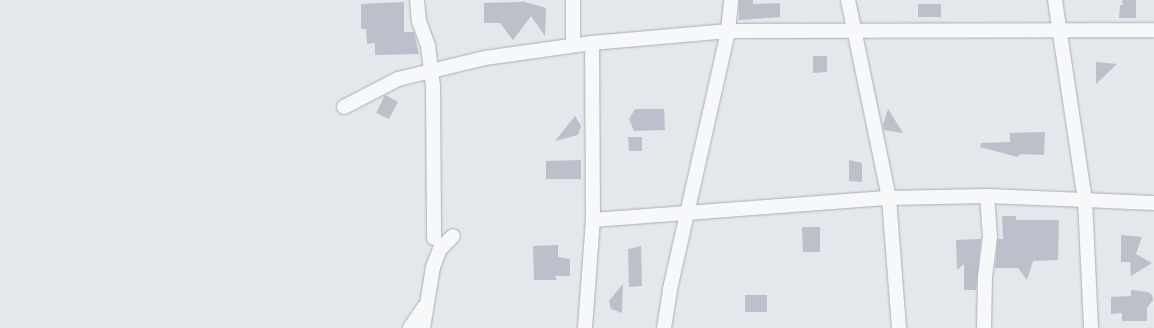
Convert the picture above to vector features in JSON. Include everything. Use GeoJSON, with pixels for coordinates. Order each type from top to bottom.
{"type":"FeatureCollection","features":[{"type":"Feature","properties":{"kind":"street"},"geometry":{"type":"LineString","coordinates":[[417,0],[418,21],[428,46],[432,71],[435,139],[434,238]]}},
{"type":"Feature","properties":{"kind":"street"},"geometry":{"type":"LineString","coordinates":[[573,0],[573,45]]}},
{"type":"Feature","properties":{"kind":"street"},"geometry":{"type":"LineString","coordinates":[[664,328],[670,289],[728,31],[730,0]]}},
{"type":"Feature","properties":{"kind":"street"},"geometry":{"type":"LineString","coordinates":[[848,0],[889,198],[899,328]]}},
{"type":"Feature","properties":{"kind":"street"},"geometry":{"type":"LineString","coordinates":[[1055,0],[1085,200],[1091,328]]}},
{"type":"Feature","properties":{"kind":"street"},"geometry":{"type":"LineString","coordinates":[[344,107],[398,79],[485,58],[592,43],[728,31],[1060,28],[1154,30]]}},
{"type":"Feature","properties":{"kind":"street"},"geometry":{"type":"LineString","coordinates":[[585,328],[593,220],[592,43]]}},
{"type":"Feature","properties":{"kind":"street"},"geometry":{"type":"LineString","coordinates":[[984,328],[985,276],[990,237],[987,196]]}},
{"type":"Feature","properties":{"kind":"street"},"geometry":{"type":"LineString","coordinates":[[593,220],[889,198],[987,196],[1154,203]]}},
{"type":"Feature","properties":{"kind":"street"},"geometry":{"type":"LineString","coordinates":[[423,328],[425,304],[440,249],[453,236]]}},
{"type":"Feature","properties":{"kind":"street"},"geometry":{"type":"LineString","coordinates":[[410,328],[425,304]]}},
{"type":"Feature","properties":{"kind":"building"},"geometry":{"type":"Polygon","coordinates":[[[739,0],[753,0],[753,4],[780,3],[780,17],[739,20],[739,0]]]}},
{"type":"Feature","properties":{"kind":"building"},"geometry":{"type":"Polygon","coordinates":[[[1122,0],[1136,0],[1136,18],[1119,18],[1120,5],[1123,5],[1122,0]]]}},
{"type":"Feature","properties":{"kind":"building"},"geometry":{"type":"Polygon","coordinates":[[[521,1],[546,8],[545,36],[531,16],[513,40],[500,23],[484,23],[484,3],[522,2],[521,1]]]}},
{"type":"Feature","properties":{"kind":"building"},"geometry":{"type":"Polygon","coordinates":[[[404,2],[404,32],[414,32],[419,54],[375,55],[375,43],[367,44],[366,29],[361,29],[361,4],[404,2]]]}},
{"type":"Feature","properties":{"kind":"building"},"geometry":{"type":"Polygon","coordinates":[[[918,4],[941,4],[941,17],[918,17],[918,4]]]}},
{"type":"Feature","properties":{"kind":"building"},"geometry":{"type":"Polygon","coordinates":[[[813,56],[827,56],[827,72],[813,73],[813,56]]]}},
{"type":"Feature","properties":{"kind":"building"},"geometry":{"type":"Polygon","coordinates":[[[1096,62],[1117,64],[1096,84],[1096,62]]]}},
{"type":"Feature","properties":{"kind":"building"},"geometry":{"type":"Polygon","coordinates":[[[385,95],[398,102],[389,119],[376,113],[385,95]]]}},
{"type":"Feature","properties":{"kind":"building"},"geometry":{"type":"Polygon","coordinates":[[[635,109],[664,109],[665,130],[634,131],[629,119],[635,109]]]}},
{"type":"Feature","properties":{"kind":"building"},"geometry":{"type":"Polygon","coordinates":[[[888,109],[903,133],[884,130],[883,125],[888,109]]]}},
{"type":"Feature","properties":{"kind":"building"},"geometry":{"type":"Polygon","coordinates":[[[575,116],[581,126],[578,135],[555,141],[575,116]]]}},
{"type":"Feature","properties":{"kind":"building"},"geometry":{"type":"Polygon","coordinates":[[[1045,132],[1044,155],[1021,154],[1017,157],[980,147],[981,143],[1010,142],[1010,133],[1045,132]]]}},
{"type":"Feature","properties":{"kind":"building"},"geometry":{"type":"Polygon","coordinates":[[[628,137],[642,137],[642,151],[629,151],[628,137]]]}},
{"type":"Feature","properties":{"kind":"building"},"geometry":{"type":"Polygon","coordinates":[[[581,160],[581,179],[546,179],[546,161],[581,160]]]}},
{"type":"Feature","properties":{"kind":"building"},"geometry":{"type":"Polygon","coordinates":[[[849,160],[862,163],[862,182],[849,181],[849,160]]]}},
{"type":"Feature","properties":{"kind":"building"},"geometry":{"type":"Polygon","coordinates":[[[1002,216],[1016,216],[1016,220],[1059,220],[1058,260],[1033,261],[1027,280],[1018,268],[995,268],[998,239],[1003,239],[1002,216]]]}},
{"type":"Feature","properties":{"kind":"building"},"geometry":{"type":"Polygon","coordinates":[[[802,227],[820,227],[820,252],[803,252],[802,227]]]}},
{"type":"Feature","properties":{"kind":"building"},"geometry":{"type":"Polygon","coordinates":[[[1121,235],[1142,237],[1136,254],[1152,263],[1131,276],[1130,262],[1121,262],[1121,235]]]}},
{"type":"Feature","properties":{"kind":"building"},"geometry":{"type":"Polygon","coordinates":[[[981,239],[976,290],[964,290],[964,264],[957,270],[956,240],[981,239]]]}},
{"type":"Feature","properties":{"kind":"building"},"geometry":{"type":"Polygon","coordinates":[[[558,245],[558,257],[570,259],[570,276],[555,276],[557,280],[534,280],[533,246],[558,245]]]}},
{"type":"Feature","properties":{"kind":"building"},"geometry":{"type":"Polygon","coordinates":[[[641,246],[642,286],[629,287],[628,249],[641,246]]]}},
{"type":"Feature","properties":{"kind":"building"},"geometry":{"type":"Polygon","coordinates":[[[623,284],[622,313],[611,309],[609,301],[623,284]]]}},
{"type":"Feature","properties":{"kind":"building"},"geometry":{"type":"Polygon","coordinates":[[[1131,290],[1148,292],[1152,295],[1153,300],[1147,308],[1147,321],[1122,321],[1122,313],[1111,314],[1111,297],[1131,296],[1131,290]]]}},
{"type":"Feature","properties":{"kind":"building"},"geometry":{"type":"Polygon","coordinates":[[[745,295],[767,295],[767,312],[745,312],[745,295]]]}}]}
